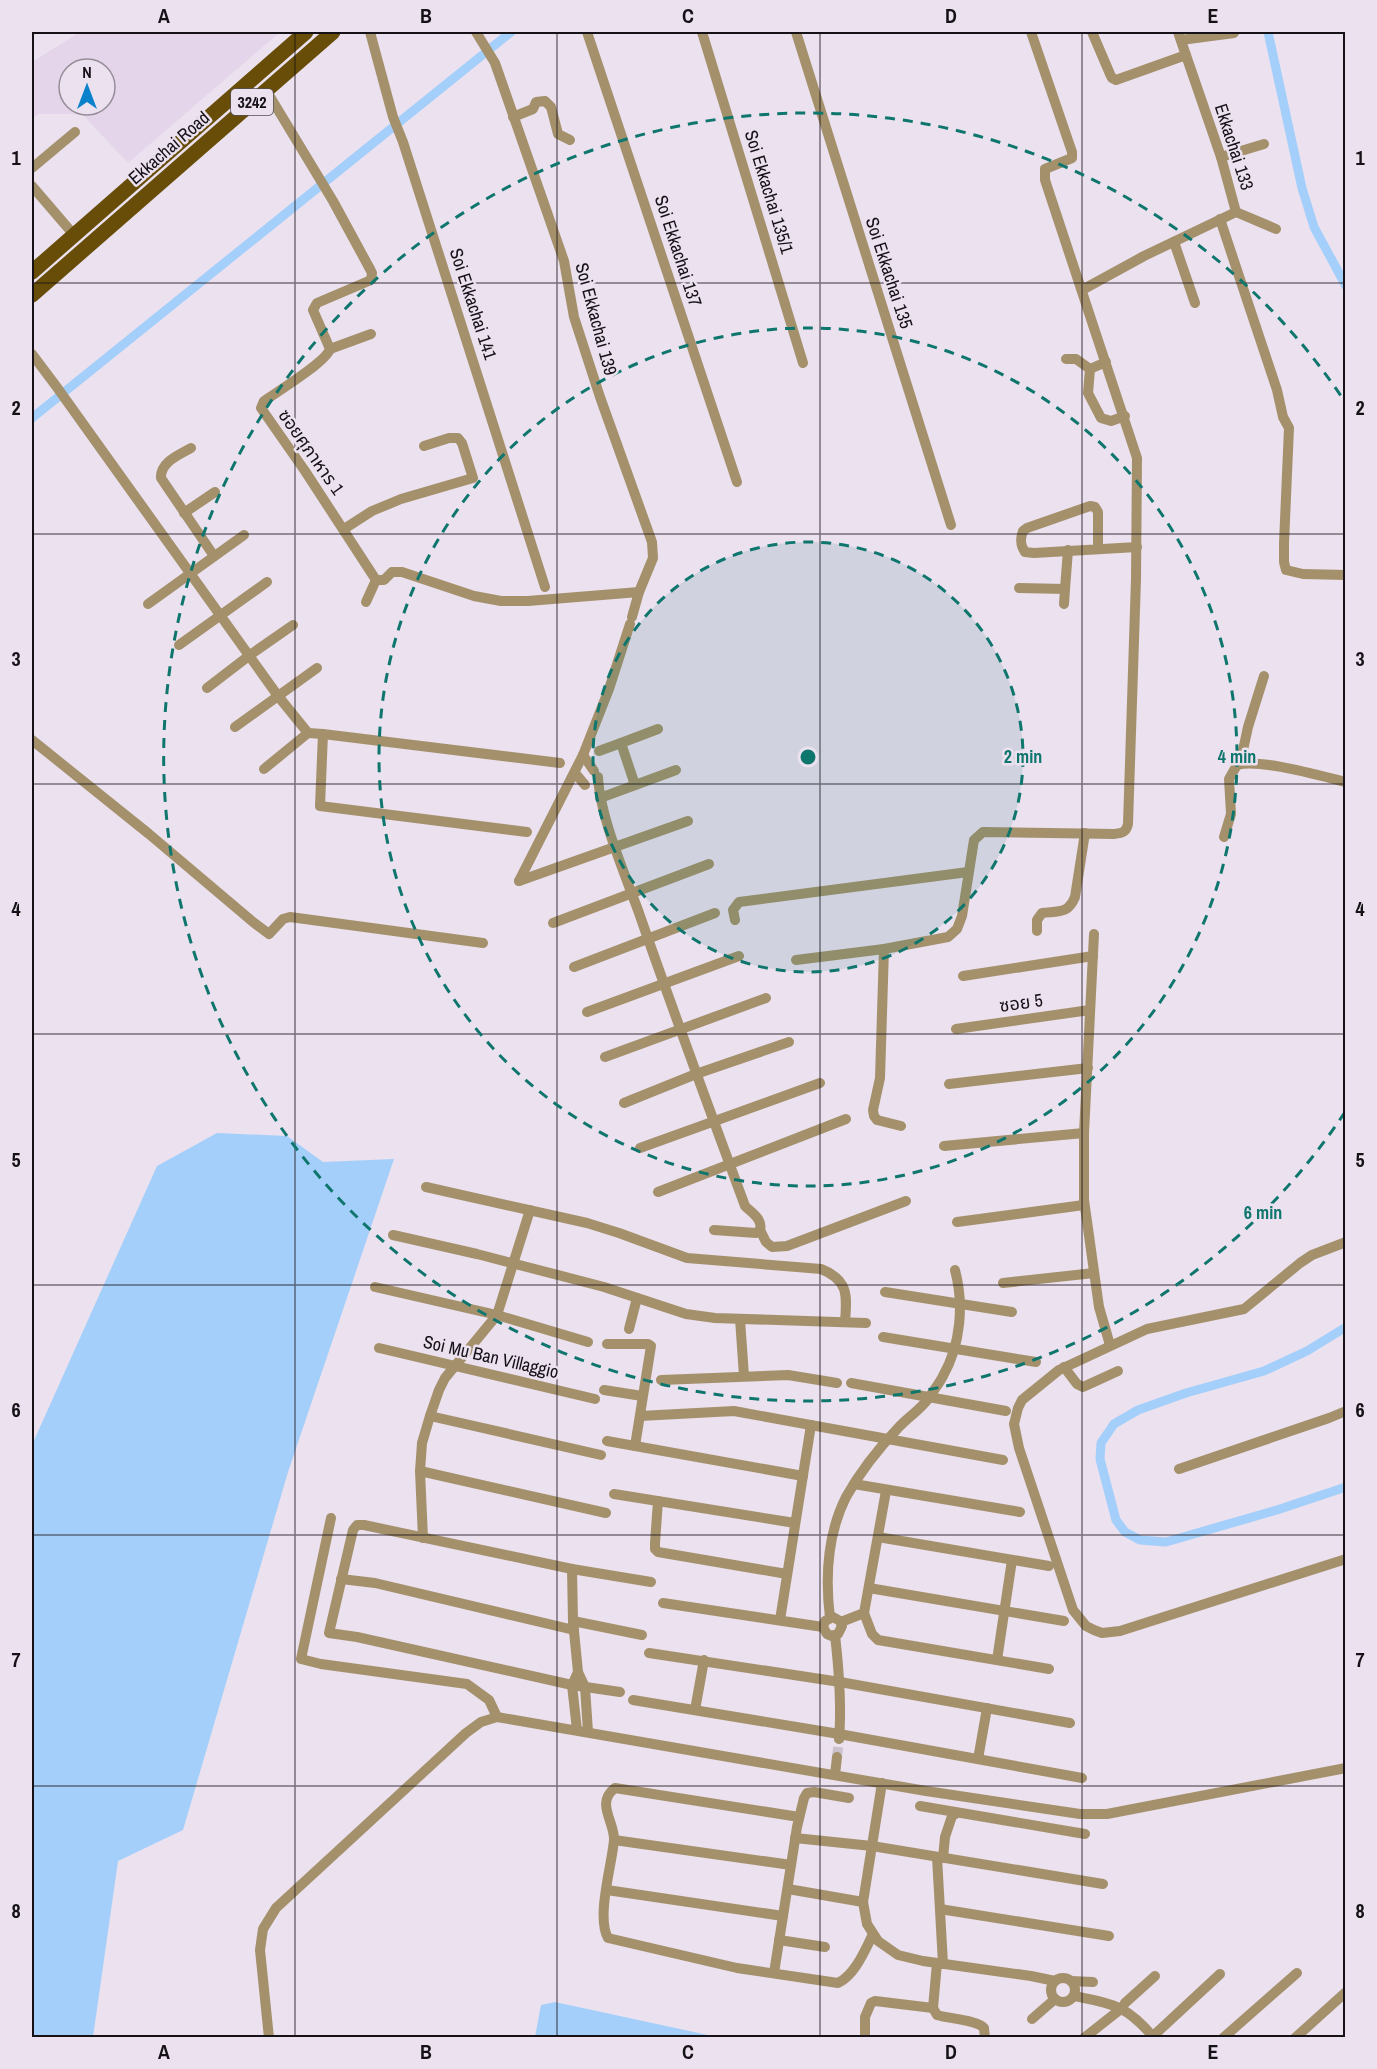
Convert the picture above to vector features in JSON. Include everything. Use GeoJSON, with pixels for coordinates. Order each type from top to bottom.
{"type":"FeatureCollection","features":[{"type":"Feature","properties":{"kind":"main road","name":"Ekkachai Road"},"geometry":{"type":"LineString","coordinates":[[32,272],[306,32]]}},
{"type":"Feature","properties":{"kind":"main road","name":"Ekkachai Road"},"geometry":{"type":"LineString","coordinates":[[32,295],[333,32]]}},
{"type":"Feature","properties":{"kind":"street","name":"Soi Ekkachai 141"},"geometry":{"type":"LineString","coordinates":[[370,32],[393,117],[403,142],[545,587]]}},
{"type":"Feature","properties":{"kind":"street","name":"Soi Ekkachai 139"},"geometry":{"type":"LineString","coordinates":[[476,32],[495,63],[564,261],[569,278],[574,317],[652,542],[653,558],[639,592],[609,689],[583,755],[519,881],[616,846]]}},
{"type":"Feature","properties":{"kind":"street","name":"Soi Ekkachai 137"},"geometry":{"type":"LineString","coordinates":[[587,32],[737,482]]}},
{"type":"Feature","properties":{"kind":"street","name":"Soi Ekkachai 135/1"},"geometry":{"type":"LineString","coordinates":[[702,32],[803,363]]}},
{"type":"Feature","properties":{"kind":"street","name":"Soi Ekkachai 135"},"geometry":{"type":"LineString","coordinates":[[796,32],[951,525]]}},
{"type":"Feature","properties":{"kind":"street"},"geometry":{"type":"LineString","coordinates":[[796,960],[884,949],[948,937],[957,929],[962,916],[974,840],[983,832],[1122,833],[1128,824],[1137,547],[1137,458],[1044,173],[1050,165],[1072,158],[1072,152],[1031,32]]}},
{"type":"Feature","properties":{"kind":"street"},"geometry":{"type":"LineString","coordinates":[[1092,32],[1112,78],[1116,80],[1186,55]]}},
{"type":"Feature","properties":{"kind":"street"},"geometry":{"type":"LineString","coordinates":[[1179,36],[1234,33]]}},
{"type":"Feature","properties":{"kind":"street","name":"Ekkachai 133"},"geometry":{"type":"LineString","coordinates":[[1082,290],[1236,212],[1221,157],[1179,36]]}},
{"type":"Feature","properties":{"kind":"street"},"geometry":{"type":"LineString","coordinates":[[266,90],[333,201],[370,269],[372,277],[371,280],[317,303],[313,310],[330,349],[371,334]]}},
{"type":"Feature","properties":{"kind":"street"},"geometry":{"type":"LineString","coordinates":[[513,117],[532,109],[536,102],[545,101],[551,107],[558,134],[570,140]]}},
{"type":"Feature","properties":{"kind":"street"},"geometry":{"type":"LineString","coordinates":[[32,168],[75,132]]}},
{"type":"Feature","properties":{"kind":"street"},"geometry":{"type":"LineString","coordinates":[[1221,157],[1264,144]]}},
{"type":"Feature","properties":{"kind":"street"},"geometry":{"type":"LineString","coordinates":[[32,186],[74,235]]}},
{"type":"Feature","properties":{"kind":"street"},"geometry":{"type":"LineString","coordinates":[[1236,212],[1276,229]]}},
{"type":"Feature","properties":{"kind":"street"},"geometry":{"type":"LineString","coordinates":[[1220,219],[1277,390],[1283,417],[1289,428],[1284,543],[1286,570],[1303,574],[1346,575]]}},
{"type":"Feature","properties":{"kind":"street"},"geometry":{"type":"LineString","coordinates":[[1174,242],[1195,303]]}},
{"type":"Feature","properties":{"kind":"street","name":"ซอยศุภาหาร 1"},"geometry":{"type":"LineString","coordinates":[[330,349],[327,356],[264,401],[261,408],[376,580]]}},
{"type":"Feature","properties":{"kind":"street"},"geometry":{"type":"LineString","coordinates":[[32,354],[278,696],[308,733]]}},
{"type":"Feature","properties":{"kind":"street"},"geometry":{"type":"LineString","coordinates":[[1066,359],[1076,360],[1090,369]]}},
{"type":"Feature","properties":{"kind":"street"},"geometry":{"type":"LineString","coordinates":[[1090,369],[1106,362]]}},
{"type":"Feature","properties":{"kind":"street"},"geometry":{"type":"LineString","coordinates":[[1090,369],[1088,393],[1101,418],[1111,421],[1125,416]]}},
{"type":"Feature","properties":{"kind":"street"},"geometry":{"type":"LineString","coordinates":[[344,529],[372,511],[401,499],[473,478],[462,443],[458,438],[450,438],[424,446]]}},
{"type":"Feature","properties":{"kind":"street"},"geometry":{"type":"LineString","coordinates":[[191,448],[164,464],[161,470],[162,478],[214,556]]}},
{"type":"Feature","properties":{"kind":"street"},"geometry":{"type":"LineString","coordinates":[[184,513],[215,492]]}},
{"type":"Feature","properties":{"kind":"street"},"geometry":{"type":"LineString","coordinates":[[1098,548],[1098,512],[1095,507],[1082,507],[1023,531],[1020,538],[1021,547],[1025,552],[1137,547]]}},
{"type":"Feature","properties":{"kind":"street"},"geometry":{"type":"LineString","coordinates":[[148,604],[244,535]]}},
{"type":"Feature","properties":{"kind":"street"},"geometry":{"type":"LineString","coordinates":[[1064,604],[1068,550]]}},
{"type":"Feature","properties":{"kind":"street"},"geometry":{"type":"LineString","coordinates":[[366,602],[376,580],[384,580],[392,572],[402,572],[474,596],[501,601],[639,592]]}},
{"type":"Feature","properties":{"kind":"street"},"geometry":{"type":"LineString","coordinates":[[179,645],[267,582]]}},
{"type":"Feature","properties":{"kind":"street"},"geometry":{"type":"LineString","coordinates":[[1019,588],[1065,589]]}},
{"type":"Feature","properties":{"kind":"street"},"geometry":{"type":"LineString","coordinates":[[207,688],[293,625]]}},
{"type":"Feature","properties":{"kind":"street"},"geometry":{"type":"LineString","coordinates":[[235,727],[317,668]]}},
{"type":"Feature","properties":{"kind":"street"},"geometry":{"type":"LineString","coordinates":[[1240,764],[1263,676]]}},
{"type":"Feature","properties":{"kind":"street"},"geometry":{"type":"LineString","coordinates":[[599,751],[658,729]]}},
{"type":"Feature","properties":{"kind":"street"},"geometry":{"type":"LineString","coordinates":[[264,769],[308,733],[560,763]]}},
{"type":"Feature","properties":{"kind":"street"},"geometry":{"type":"LineString","coordinates":[[323,734],[320,806],[527,832]]}},
{"type":"Feature","properties":{"kind":"street"},"geometry":{"type":"LineString","coordinates":[[32,740],[269,934],[283,919],[290,917],[483,943]]}},
{"type":"Feature","properties":{"kind":"street"},"geometry":{"type":"LineString","coordinates":[[621,743],[635,785]]}},
{"type":"Feature","properties":{"kind":"street"},"geometry":{"type":"LineString","coordinates":[[583,755],[596,774],[594,792]]}},
{"type":"Feature","properties":{"kind":"street"},"geometry":{"type":"LineString","coordinates":[[1224,837],[1231,814],[1229,778],[1240,764],[1260,765],[1346,782]]}},
{"type":"Feature","properties":{"kind":"street"},"geometry":{"type":"LineString","coordinates":[[594,792],[635,785],[676,770]]}},
{"type":"Feature","properties":{"kind":"street"},"geometry":{"type":"LineString","coordinates":[[575,774],[594,792],[616,846],[745,1206],[762,1225],[756,1233],[714,1230]]}},
{"type":"Feature","properties":{"kind":"street"},"geometry":{"type":"LineString","coordinates":[[616,846],[688,821]]}},
{"type":"Feature","properties":{"kind":"street"},"geometry":{"type":"LineString","coordinates":[[1037,931],[1037,921],[1042,913],[1067,910],[1071,906],[1075,897],[1085,833]]}},
{"type":"Feature","properties":{"kind":"street"},"geometry":{"type":"LineString","coordinates":[[553,923],[709,864]]}},
{"type":"Feature","properties":{"kind":"street"},"geometry":{"type":"LineString","coordinates":[[735,920],[733,910],[739,902],[968,872]]}},
{"type":"Feature","properties":{"kind":"street"},"geometry":{"type":"LineString","coordinates":[[573,966],[715,913]]}},
{"type":"Feature","properties":{"kind":"street"},"geometry":{"type":"LineString","coordinates":[[1094,934],[1084,1133],[1084,1205],[1099,1307],[1110,1345]]}},
{"type":"Feature","properties":{"kind":"street"},"geometry":{"type":"LineString","coordinates":[[884,949],[880,1078],[873,1110],[877,1120],[901,1126]]}},
{"type":"Feature","properties":{"kind":"street"},"geometry":{"type":"LineString","coordinates":[[587,1012],[739,956]]}},
{"type":"Feature","properties":{"kind":"street"},"geometry":{"type":"LineString","coordinates":[[963,976],[1093,956]]}},
{"type":"Feature","properties":{"kind":"street"},"geometry":{"type":"LineString","coordinates":[[605,1057],[766,998]]}},
{"type":"Feature","properties":{"kind":"street","name":"ซอย 5"},"geometry":{"type":"LineString","coordinates":[[956,1029],[1090,1010]]}},
{"type":"Feature","properties":{"kind":"street"},"geometry":{"type":"LineString","coordinates":[[624,1102],[789,1042]]}},
{"type":"Feature","properties":{"kind":"street"},"geometry":{"type":"LineString","coordinates":[[949,1084],[1088,1068]]}},
{"type":"Feature","properties":{"kind":"street"},"geometry":{"type":"LineString","coordinates":[[640,1148],[820,1083]]}},
{"type":"Feature","properties":{"kind":"street"},"geometry":{"type":"LineString","coordinates":[[658,1192],[846,1119]]}},
{"type":"Feature","properties":{"kind":"street"},"geometry":{"type":"LineString","coordinates":[[944,1146],[1084,1133]]}},
{"type":"Feature","properties":{"kind":"street"},"geometry":{"type":"LineString","coordinates":[[426,1187],[619,1233],[694,1260],[821,1269],[829,1272],[845,1288],[847,1297],[845,1322]]}},
{"type":"Feature","properties":{"kind":"street"},"geometry":{"type":"LineString","coordinates":[[760,1230],[766,1242],[772,1247],[787,1246],[906,1201]]}},
{"type":"Feature","properties":{"kind":"street"},"geometry":{"type":"LineString","coordinates":[[957,1222],[1084,1205]]}},
{"type":"Feature","properties":{"kind":"street"},"geometry":{"type":"LineString","coordinates":[[423,1538],[420,1471],[422,1443],[430,1416],[439,1390],[454,1365],[497,1315],[530,1210]]}},
{"type":"Feature","properties":{"kind":"street"},"geometry":{"type":"LineString","coordinates":[[393,1235],[604,1287],[686,1314],[740,1319],[866,1323]]}},
{"type":"Feature","properties":{"kind":"street"},"geometry":{"type":"LineString","coordinates":[[1346,1242],[1312,1255],[1245,1309],[1147,1329],[1064,1367],[1022,1400],[1014,1424],[1018,1448],[1072,1610],[1086,1626],[1102,1633],[1120,1631],[1346,1559]]}},
{"type":"Feature","properties":{"kind":"street"},"geometry":{"type":"LineString","coordinates":[[841,1622],[842,1629],[835,1635],[827,1634],[827,1573],[832,1537],[846,1498],[866,1465],[929,1396],[944,1376],[954,1349],[961,1304],[955,1270]]}},
{"type":"Feature","properties":{"kind":"street"},"geometry":{"type":"LineString","coordinates":[[1003,1283],[1094,1273]]}},
{"type":"Feature","properties":{"kind":"street","name":"Soi Mu Ban Villaggio"},"geometry":{"type":"LineString","coordinates":[[375,1287],[497,1315],[588,1342]]}},
{"type":"Feature","properties":{"kind":"street"},"geometry":{"type":"LineString","coordinates":[[885,1292],[1012,1312]]}},
{"type":"Feature","properties":{"kind":"street"},"geometry":{"type":"LineString","coordinates":[[629,1329],[637,1298]]}},
{"type":"Feature","properties":{"kind":"street"},"geometry":{"type":"LineString","coordinates":[[740,1319],[744,1376]]}},
{"type":"Feature","properties":{"kind":"street"},"geometry":{"type":"LineString","coordinates":[[883,1337],[1036,1362]]}},
{"type":"Feature","properties":{"kind":"street"},"geometry":{"type":"LineString","coordinates":[[607,1344],[648,1344],[651,1346],[635,1446]]}},
{"type":"Feature","properties":{"kind":"street","name":"Soi Mu Ban Villaggio"},"geometry":{"type":"LineString","coordinates":[[379,1348],[595,1399]]}},
{"type":"Feature","properties":{"kind":"street"},"geometry":{"type":"LineString","coordinates":[[1064,1367],[1077,1384],[1083,1387],[1118,1371]]}},
{"type":"Feature","properties":{"kind":"street"},"geometry":{"type":"LineString","coordinates":[[661,1380],[799,1376],[837,1383]]}},
{"type":"Feature","properties":{"kind":"street"},"geometry":{"type":"LineString","coordinates":[[852,1383],[1006,1410]]}},
{"type":"Feature","properties":{"kind":"street"},"geometry":{"type":"LineString","coordinates":[[604,1390],[642,1396]]}},
{"type":"Feature","properties":{"kind":"street"},"geometry":{"type":"LineString","coordinates":[[1179,1469],[1329,1418],[1346,1410]]}},
{"type":"Feature","properties":{"kind":"street"},"geometry":{"type":"LineString","coordinates":[[640,1416],[734,1411],[1003,1460]]}},
{"type":"Feature","properties":{"kind":"street"},"geometry":{"type":"LineString","coordinates":[[430,1416],[601,1455]]}},
{"type":"Feature","properties":{"kind":"street"},"geometry":{"type":"LineString","coordinates":[[780,1620],[811,1425]]}},
{"type":"Feature","properties":{"kind":"street"},"geometry":{"type":"LineString","coordinates":[[607,1441],[803,1476]]}},
{"type":"Feature","properties":{"kind":"street"},"geometry":{"type":"LineString","coordinates":[[420,1471],[606,1513]]}},
{"type":"Feature","properties":{"kind":"street"},"geometry":{"type":"LineString","coordinates":[[854,1484],[1020,1512]]}},
{"type":"Feature","properties":{"kind":"street"},"geometry":{"type":"LineString","coordinates":[[886,1491],[864,1613],[872,1634],[879,1640],[1049,1669]]}},
{"type":"Feature","properties":{"kind":"street"},"geometry":{"type":"LineString","coordinates":[[614,1494],[795,1523]]}},
{"type":"Feature","properties":{"kind":"street"},"geometry":{"type":"LineString","coordinates":[[658,1501],[655,1543],[655,1549],[658,1552],[787,1574]]}},
{"type":"Feature","properties":{"kind":"street"},"geometry":{"type":"LineString","coordinates":[[331,1518],[301,1659],[321,1664],[467,1684],[489,1700],[496,1718]]}},
{"type":"Feature","properties":{"kind":"street"},"geometry":{"type":"LineString","coordinates":[[620,1692],[572,1685],[357,1637],[329,1633],[353,1530],[357,1525],[364,1525],[572,1569],[651,1582]]}},
{"type":"Feature","properties":{"kind":"street"},"geometry":{"type":"LineString","coordinates":[[878,1537],[1049,1566]]}},
{"type":"Feature","properties":{"kind":"street"},"geometry":{"type":"LineString","coordinates":[[997,1660],[1012,1560]]}},
{"type":"Feature","properties":{"kind":"street"},"geometry":{"type":"LineString","coordinates":[[572,1569],[573,1625],[578,1672],[585,1687],[582,1731]]}},
{"type":"Feature","properties":{"kind":"street"},"geometry":{"type":"LineString","coordinates":[[341,1579],[375,1583],[573,1625],[642,1635]]}},
{"type":"Feature","properties":{"kind":"street"},"geometry":{"type":"LineString","coordinates":[[869,1588],[1064,1621]]}},
{"type":"Feature","properties":{"kind":"street"},"geometry":{"type":"LineString","coordinates":[[663,1603],[780,1620],[827,1622],[838,1619],[841,1622],[864,1613]]}},
{"type":"Feature","properties":{"kind":"street"},"geometry":{"type":"LineString","coordinates":[[835,1635],[840,1682],[839,1736]]}},
{"type":"Feature","properties":{"kind":"street"},"geometry":{"type":"LineString","coordinates":[[649,1653],[840,1682],[1070,1723]]}},
{"type":"Feature","properties":{"kind":"street"},"geometry":{"type":"LineString","coordinates":[[695,1710],[704,1660]]}},
{"type":"Feature","properties":{"kind":"street"},"geometry":{"type":"LineString","coordinates":[[578,1672],[572,1685],[582,1731]]}},
{"type":"Feature","properties":{"kind":"street"},"geometry":{"type":"LineString","coordinates":[[633,1700],[1082,1778]]}},
{"type":"Feature","properties":{"kind":"street"},"geometry":{"type":"LineString","coordinates":[[978,1759],[987,1708]]}},
{"type":"Feature","properties":{"kind":"street"},"geometry":{"type":"LineString","coordinates":[[269,2037],[260,1950],[263,1929],[276,1908],[466,1733],[482,1722],[496,1718],[1080,1814],[1107,1814],[1346,1768]]}},
{"type":"Feature","properties":{"kind":"street"},"geometry":{"type":"LineString","coordinates":[[835,1775],[837,1757]]}},
{"type":"Feature","properties":{"kind":"street"},"geometry":{"type":"LineString","coordinates":[[882,1783],[863,1902],[867,1924],[879,1941],[897,1956],[1055,1981],[1062,1978],[1071,1981],[1093,1982]]}},
{"type":"Feature","properties":{"kind":"street"},"geometry":{"type":"LineString","coordinates":[[799,1817],[615,1788],[610,1792],[605,1811],[614,1839],[604,1931],[608,1938],[738,1968],[838,1983],[845,1980],[854,1968],[873,1934]]}},
{"type":"Feature","properties":{"kind":"street"},"geometry":{"type":"LineString","coordinates":[[774,1972],[795,1838],[807,1793],[814,1792],[849,1798]]}},
{"type":"Feature","properties":{"kind":"street"},"geometry":{"type":"LineString","coordinates":[[920,1806],[1085,1834]]}},
{"type":"Feature","properties":{"kind":"street"},"geometry":{"type":"LineString","coordinates":[[957,1813],[952,1816],[948,1824],[940,1858],[940,1963],[933,2008],[937,2015],[980,2024],[984,2028],[984,2037]]}},
{"type":"Feature","properties":{"kind":"street"},"geometry":{"type":"LineString","coordinates":[[795,1838],[872,1846],[1103,1884]]}},
{"type":"Feature","properties":{"kind":"street"},"geometry":{"type":"LineString","coordinates":[[614,1839],[791,1865]]}},
{"type":"Feature","properties":{"kind":"street"},"geometry":{"type":"LineString","coordinates":[[788,1889],[863,1902]]}},
{"type":"Feature","properties":{"kind":"street"},"geometry":{"type":"LineString","coordinates":[[607,1890],[783,1916]]}},
{"type":"Feature","properties":{"kind":"street"},"geometry":{"type":"LineString","coordinates":[[940,1909],[1109,1936]]}},
{"type":"Feature","properties":{"kind":"street"},"geometry":{"type":"LineString","coordinates":[[779,1940],[825,1947]]}},
{"type":"Feature","properties":{"kind":"street"},"geometry":{"type":"LineString","coordinates":[[1223,2037],[1297,1973]]}},
{"type":"Feature","properties":{"kind":"street"},"geometry":{"type":"LineString","coordinates":[[1055,1981],[1051,1991],[1055,1999],[1064,2002],[1074,1996],[1128,2010],[1153,2037],[1220,1974]]}},
{"type":"Feature","properties":{"kind":"street"},"geometry":{"type":"LineString","coordinates":[[1084,2037],[1122,2008],[1155,1976]]}},
{"type":"Feature","properties":{"kind":"street"},"geometry":{"type":"LineString","coordinates":[[1071,1981],[1075,1989],[1074,1996]]}},
{"type":"Feature","properties":{"kind":"street"},"geometry":{"type":"LineString","coordinates":[[1295,2037],[1346,1992]]}},
{"type":"Feature","properties":{"kind":"street"},"geometry":{"type":"LineString","coordinates":[[1032,2019],[1055,1999]]}},
{"type":"Feature","properties":{"kind":"street"},"geometry":{"type":"LineString","coordinates":[[865,2037],[865,2017],[871,2003],[875,2001],[933,2008]]}},
{"type":"Feature","properties":{"kind":"shaded area"},"geometry":{"type":"Polygon","coordinates":[[[80,32],[280,32],[128,163],[85,117],[117,117],[117,57],[57,57],[57,114],[38,114],[32,119],[32,62],[80,32]]]}},
{"type":"Feature","properties":{"kind":"water"},"geometry":{"type":"Polygon","coordinates":[[[217,1133],[287,1136],[323,1162],[394,1159],[288,1472],[183,1830],[118,1861],[93,2037],[32,2037],[32,1445],[157,1166],[217,1133]]]}},
{"type":"Feature","properties":{"kind":"water"},"geometry":{"type":"Polygon","coordinates":[[[555,2002],[717,2037],[535,2037],[541,2005],[555,2002]]]}},
{"type":"Feature","properties":{"kind":"waterway"},"geometry":{"type":"LineString","coordinates":[[32,418],[511,32]]}},
{"type":"Feature","properties":{"kind":"waterway"},"geometry":{"type":"LineString","coordinates":[[1268,32],[1302,188],[1314,227],[1346,286]]}},
{"type":"Feature","properties":{"kind":"waterway"},"geometry":{"type":"LineString","coordinates":[[1346,1327],[1307,1351],[1264,1371],[1186,1393],[1138,1410],[1114,1424],[1101,1443],[1100,1459],[1116,1520],[1125,1532],[1140,1540],[1166,1542],[1277,1510],[1346,1487]]}},
{"type":"Feature","properties":{"kind":"tunnel"},"geometry":{"type":"LineString","coordinates":[[837,1757],[839,1739]]}}]}
